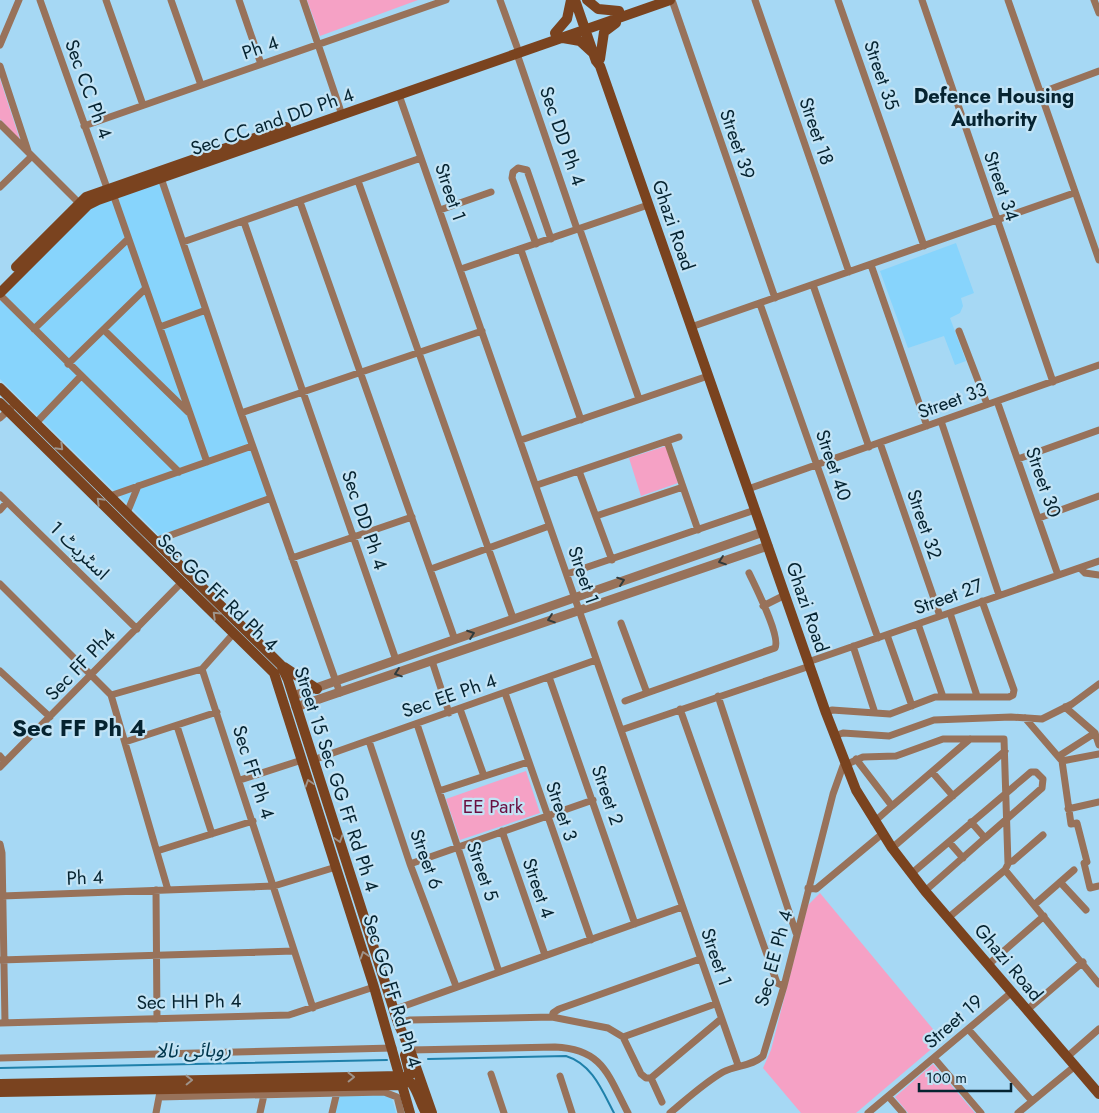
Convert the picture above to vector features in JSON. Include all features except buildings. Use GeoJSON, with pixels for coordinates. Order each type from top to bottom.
{"type":"FeatureCollection","features":[{"type":"Feature","properties":{"kind":"main road"},"geometry":{"type":"LineString","coordinates":[[571,0],[567,20],[558,35],[580,41],[598,60]]}},
{"type":"Feature","properties":{"kind":"main road","name":"Ghazi Road"},"geometry":{"type":"LineString","coordinates":[[575,0],[586,25],[834,736],[856,790],[874,822],[911,874],[1099,1094]]}},
{"type":"Feature","properties":{"kind":"main road","name":"Ghazi Road"},"geometry":{"type":"LineString","coordinates":[[580,0],[586,25]]}},
{"type":"Feature","properties":{"kind":"main road"},"geometry":{"type":"LineString","coordinates":[[587,0],[598,9],[621,14],[671,0]]}},
{"type":"Feature","properties":{"kind":"main road"},"geometry":{"type":"LineString","coordinates":[[621,14],[650,0]]}},
{"type":"Feature","properties":{"kind":"main road","name":"Sec CC and DD Ph 4"},"geometry":{"type":"LineString","coordinates":[[0,294],[88,205],[110,191],[161,178],[399,95],[558,35],[621,14]]}},
{"type":"Feature","properties":{"kind":"main road"},"geometry":{"type":"LineString","coordinates":[[598,60],[604,32],[609,26],[621,21],[621,14]]}},
{"type":"Feature","properties":{"kind":"main road","name":"Sec CC and DD Ph 4"},"geometry":{"type":"LineString","coordinates":[[0,284],[79,203],[340,109],[517,50]]}},
{"type":"Feature","properties":{"kind":"main road","name":"Street 15 Sec GG FF Rd Ph 4"},"geometry":{"type":"LineString","coordinates":[[0,388],[12,407],[36,423],[110,496],[127,518],[155,540],[281,665],[293,696],[393,1010],[410,1050],[432,1113]]}},
{"type":"Feature","properties":{"kind":"main road","name":"Sec GG FF Rd Ph 4"},"geometry":{"type":"LineString","coordinates":[[0,403],[12,407],[127,518],[182,582],[274,673],[404,1080]]}},
{"type":"Feature","properties":{"kind":"main road"},"geometry":{"type":"LineString","coordinates":[[281,665],[316,689]]}},
{"type":"Feature","properties":{"kind":"main road"},"geometry":{"type":"LineString","coordinates":[[402,1034],[410,1071],[404,1080],[410,1113]]}},
{"type":"Feature","properties":{"kind":"main road"},"geometry":{"type":"LineString","coordinates":[[0,1092],[245,1092],[404,1080]]}},
{"type":"Feature","properties":{"kind":"main road"},"geometry":{"type":"LineString","coordinates":[[0,1084],[404,1080],[416,1089],[426,1113]]}},
{"type":"Feature","properties":{"kind":"street"},"geometry":{"type":"LineString","coordinates":[[0,45],[19,0]]}},
{"type":"Feature","properties":{"kind":"street","name":"Sec CC Ph 4"},"geometry":{"type":"LineString","coordinates":[[40,0],[84,126],[110,191]]}},
{"type":"Feature","properties":{"kind":"street"},"geometry":{"type":"LineString","coordinates":[[106,0],[143,105]]}},
{"type":"Feature","properties":{"kind":"street"},"geometry":{"type":"LineString","coordinates":[[171,0],[200,85]]}},
{"type":"Feature","properties":{"kind":"street"},"geometry":{"type":"LineString","coordinates":[[239,0],[261,64]]}},
{"type":"Feature","properties":{"kind":"street"},"geometry":{"type":"LineString","coordinates":[[303,0],[340,109]]}},
{"type":"Feature","properties":{"kind":"street","name":"Ph 4"},"geometry":{"type":"LineString","coordinates":[[84,126],[435,2],[446,0]]}},
{"type":"Feature","properties":{"kind":"street","name":"Sec DD Ph 4"},"geometry":{"type":"LineString","coordinates":[[500,0],[639,399]]}},
{"type":"Feature","properties":{"kind":"street","name":"Street 39"},"geometry":{"type":"LineString","coordinates":[[671,0],[775,298]]}},
{"type":"Feature","properties":{"kind":"street","name":"Street 18"},"geometry":{"type":"LineString","coordinates":[[755,0],[849,272]]}},
{"type":"Feature","properties":{"kind":"street","name":"Street 35"},"geometry":{"type":"LineString","coordinates":[[838,0],[924,246]]}},
{"type":"Feature","properties":{"kind":"street","name":"Street 34"},"geometry":{"type":"LineString","coordinates":[[922,0],[1053,382]]}},
{"type":"Feature","properties":{"kind":"street"},"geometry":{"type":"LineString","coordinates":[[1008,0],[1099,260]]}},
{"type":"Feature","properties":{"kind":"street"},"geometry":{"type":"LineString","coordinates":[[1094,0],[1099,13]]}},
{"type":"Feature","properties":{"kind":"street"},"geometry":{"type":"LineString","coordinates":[[0,66],[31,155]]}},
{"type":"Feature","properties":{"kind":"street"},"geometry":{"type":"LineString","coordinates":[[1040,93],[1099,71]]}},
{"type":"Feature","properties":{"kind":"street","name":"Street 1"},"geometry":{"type":"LineString","coordinates":[[399,95],[537,485],[549,526],[715,1004],[738,1065]]}},
{"type":"Feature","properties":{"kind":"street"},"geometry":{"type":"LineString","coordinates":[[0,124],[79,203]]}},
{"type":"Feature","properties":{"kind":"street"},"geometry":{"type":"LineString","coordinates":[[0,187],[31,155]]}},
{"type":"Feature","properties":{"kind":"street"},"geometry":{"type":"LineString","coordinates":[[184,242],[421,158]]}},
{"type":"Feature","properties":{"kind":"street"},"geometry":{"type":"LineString","coordinates":[[536,244],[512,178],[514,171],[518,168],[527,170],[551,239]]}},
{"type":"Feature","properties":{"kind":"street"},"geometry":{"type":"LineString","coordinates":[[161,178],[252,446],[340,693]]}},
{"type":"Feature","properties":{"kind":"street"},"geometry":{"type":"LineString","coordinates":[[358,181],[420,351],[487,549],[513,618]]}},
{"type":"Feature","properties":{"kind":"street"},"geometry":{"type":"LineString","coordinates":[[110,191],[207,462]]}},
{"type":"Feature","properties":{"kind":"street"},"geometry":{"type":"LineString","coordinates":[[440,210],[491,192]]}},
{"type":"Feature","properties":{"kind":"street"},"geometry":{"type":"LineString","coordinates":[[691,328],[1074,193]]}},
{"type":"Feature","properties":{"kind":"street"},"geometry":{"type":"LineString","coordinates":[[300,202],[455,640]]}},
{"type":"Feature","properties":{"kind":"street"},"geometry":{"type":"LineString","coordinates":[[460,269],[521,250],[648,205]]}},
{"type":"Feature","properties":{"kind":"street","name":"Sec DD Ph 4"},"geometry":{"type":"LineString","coordinates":[[244,222],[396,660]]}},
{"type":"Feature","properties":{"kind":"street"},"geometry":{"type":"LineString","coordinates":[[34,329],[128,239]]}},
{"type":"Feature","properties":{"kind":"street"},"geometry":{"type":"LineString","coordinates":[[521,250],[581,420]]}},
{"type":"Feature","properties":{"kind":"street"},"geometry":{"type":"LineString","coordinates":[[871,266],[927,426]]}},
{"type":"Feature","properties":{"kind":"street"},"geometry":{"type":"LineString","coordinates":[[813,285],[869,447]]}},
{"type":"Feature","properties":{"kind":"street"},"geometry":{"type":"LineString","coordinates":[[68,364],[145,289]]}},
{"type":"Feature","properties":{"kind":"street"},"geometry":{"type":"LineString","coordinates":[[0,294],[80,376],[179,472]]}},
{"type":"Feature","properties":{"kind":"street","name":"Street 40"},"geometry":{"type":"LineString","coordinates":[[760,304],[878,638]]}},
{"type":"Feature","properties":{"kind":"street"},"geometry":{"type":"LineString","coordinates":[[160,327],[206,310]]}},
{"type":"Feature","properties":{"kind":"street"},"geometry":{"type":"LineString","coordinates":[[104,330],[188,412]]}},
{"type":"Feature","properties":{"kind":"street"},"geometry":{"type":"LineString","coordinates":[[241,413],[482,331]]}},
{"type":"Feature","properties":{"kind":"street"},"geometry":{"type":"LineString","coordinates":[[959,331],[987,404]]}},
{"type":"Feature","properties":{"kind":"street","name":"Street 33"},"geometry":{"type":"LineString","coordinates":[[748,489],[1099,366]]}},
{"type":"Feature","properties":{"kind":"street"},"geometry":{"type":"LineString","coordinates":[[36,423],[80,376]]}},
{"type":"Feature","properties":{"kind":"street"},"geometry":{"type":"LineString","coordinates":[[521,440],[708,376]]}},
{"type":"Feature","properties":{"kind":"street","name":"Street 30"},"geometry":{"type":"LineString","coordinates":[[997,401],[1058,575]]}},
{"type":"Feature","properties":{"kind":"street"},"geometry":{"type":"LineString","coordinates":[[0,418],[12,407]]}},
{"type":"Feature","properties":{"kind":"street"},"geometry":{"type":"LineString","coordinates":[[940,421],[999,596]]}},
{"type":"Feature","properties":{"kind":"street"},"geometry":{"type":"LineString","coordinates":[[1018,459],[1099,430]]}},
{"type":"Feature","properties":{"kind":"street"},"geometry":{"type":"LineString","coordinates":[[537,485],[680,437]]}},
{"type":"Feature","properties":{"kind":"street"},"geometry":{"type":"LineString","coordinates":[[667,442],[698,530]]}},
{"type":"Feature","properties":{"kind":"street","name":"Street 32"},"geometry":{"type":"LineString","coordinates":[[880,444],[940,616]]}},
{"type":"Feature","properties":{"kind":"street"},"geometry":{"type":"LineString","coordinates":[[110,496],[252,446]]}},
{"type":"Feature","properties":{"kind":"street"},"geometry":{"type":"LineString","coordinates":[[579,471],[612,560]]}},
{"type":"Feature","properties":{"kind":"street"},"geometry":{"type":"LineString","coordinates":[[127,518],[138,486]]}},
{"type":"Feature","properties":{"kind":"street"},"geometry":{"type":"LineString","coordinates":[[596,516],[683,487]]}},
{"type":"Feature","properties":{"kind":"street","name":"اسٹریٹ 1"},"geometry":{"type":"LineString","coordinates":[[0,495],[137,629]]}},
{"type":"Feature","properties":{"kind":"street"},"geometry":{"type":"LineString","coordinates":[[1039,518],[1099,496]]}},
{"type":"Feature","properties":{"kind":"street"},"geometry":{"type":"LineString","coordinates":[[155,540],[271,498]]}},
{"type":"Feature","properties":{"kind":"street"},"geometry":{"type":"LineString","coordinates":[[0,510],[8,502]]}},
{"type":"Feature","properties":{"kind":"street"},"geometry":{"type":"LineString","coordinates":[[567,574],[755,510]]}},
{"type":"Feature","properties":{"kind":"street"},"geometry":{"type":"LineString","coordinates":[[292,558],[412,517]]}},
{"type":"Feature","properties":{"kind":"street"},"geometry":{"type":"LineString","coordinates":[[431,570],[549,526]]}},
{"type":"Feature","properties":{"kind":"street"},"geometry":{"type":"LineString","coordinates":[[293,696],[336,683],[513,618],[763,532]]}},
{"type":"Feature","properties":{"kind":"street"},"geometry":{"type":"LineString","coordinates":[[296,708],[768,546]]}},
{"type":"Feature","properties":{"kind":"street","name":"Street 27"},"geometry":{"type":"LineString","coordinates":[[621,730],[809,664],[853,646],[1099,562]]}},
{"type":"Feature","properties":{"kind":"street"},"geometry":{"type":"LineString","coordinates":[[1080,568],[1085,573],[1099,575]]}},
{"type":"Feature","properties":{"kind":"street"},"geometry":{"type":"LineString","coordinates":[[625,701],[775,648],[777,642],[749,573]]}},
{"type":"Feature","properties":{"kind":"street","name":"Sec FF Ph4"},"geometry":{"type":"LineString","coordinates":[[2,762],[50,718],[182,582]]}},
{"type":"Feature","properties":{"kind":"street"},"geometry":{"type":"LineString","coordinates":[[0,584],[111,695],[168,890]]}},
{"type":"Feature","properties":{"kind":"street"},"geometry":{"type":"LineString","coordinates":[[764,606],[785,595]]}},
{"type":"Feature","properties":{"kind":"street"},"geometry":{"type":"LineString","coordinates":[[826,713],[832,710],[890,714],[935,697],[1009,697],[1013,695],[1014,690],[982,601]]}},
{"type":"Feature","properties":{"kind":"street"},"geometry":{"type":"LineString","coordinates":[[950,612],[977,696]]}},
{"type":"Feature","properties":{"kind":"street"},"geometry":{"type":"LineString","coordinates":[[621,623],[647,693]]}},
{"type":"Feature","properties":{"kind":"street"},"geometry":{"type":"LineString","coordinates":[[918,624],[943,697]]}},
{"type":"Feature","properties":{"kind":"street"},"geometry":{"type":"LineString","coordinates":[[111,695],[202,669],[234,633]]}},
{"type":"Feature","properties":{"kind":"street"},"geometry":{"type":"LineString","coordinates":[[886,635],[912,706]]}},
{"type":"Feature","properties":{"kind":"street"},"geometry":{"type":"LineString","coordinates":[[853,646],[875,713]]}},
{"type":"Feature","properties":{"kind":"street","name":"Sec EE Ph 4"},"geometry":{"type":"LineString","coordinates":[[313,760],[596,660]]}},
{"type":"Feature","properties":{"kind":"street"},"geometry":{"type":"LineString","coordinates":[[432,661],[449,713]]}},
{"type":"Feature","properties":{"kind":"street","name":"Sec FF Ph 4"},"geometry":{"type":"LineString","coordinates":[[202,669],[218,712],[313,1008]]}},
{"type":"Feature","properties":{"kind":"street"},"geometry":{"type":"LineString","coordinates":[[0,671],[50,718]]}},
{"type":"Feature","properties":{"kind":"street","name":"Street 2"},"geometry":{"type":"LineString","coordinates":[[549,677],[635,924]]}},
{"type":"Feature","properties":{"kind":"street"},"geometry":{"type":"LineString","coordinates":[[834,736],[843,733],[889,736],[934,720],[973,717],[1042,719],[1065,707],[1099,684]]}},
{"type":"Feature","properties":{"kind":"street","name":"Street 3"},"geometry":{"type":"LineString","coordinates":[[505,693],[590,940]]}},
{"type":"Feature","properties":{"kind":"street"},"geometry":{"type":"LineString","coordinates":[[718,696],[797,934]]}},
{"type":"Feature","properties":{"kind":"street"},"geometry":{"type":"LineString","coordinates":[[1065,707],[1092,730],[1099,745]]}},
{"type":"Feature","properties":{"kind":"street"},"geometry":{"type":"LineString","coordinates":[[460,709],[484,776]]}},
{"type":"Feature","properties":{"kind":"street"},"geometry":{"type":"LineString","coordinates":[[680,709],[777,983],[784,986]]}},
{"type":"Feature","properties":{"kind":"street"},"geometry":{"type":"LineString","coordinates":[[125,742],[218,712]]}},
{"type":"Feature","properties":{"kind":"street"},"geometry":{"type":"LineString","coordinates":[[1025,718],[1061,759],[1070,824],[1078,823],[1087,862],[1084,862],[1090,888],[1099,886]]}},
{"type":"Feature","properties":{"kind":"street","name":"Street 5"},"geometry":{"type":"LineString","coordinates":[[417,724],[499,972]]}},
{"type":"Feature","properties":{"kind":"street"},"geometry":{"type":"LineString","coordinates":[[1061,759],[1099,725]]}},
{"type":"Feature","properties":{"kind":"street"},"geometry":{"type":"LineString","coordinates":[[177,726],[212,834]]}},
{"type":"Feature","properties":{"kind":"street"},"geometry":{"type":"LineString","coordinates":[[846,764],[868,756],[896,756],[943,739],[1004,740],[1008,862],[1005,870],[948,918]]}},
{"type":"Feature","properties":{"kind":"street"},"geometry":{"type":"LineString","coordinates":[[874,822],[970,739]]}},
{"type":"Feature","properties":{"kind":"street","name":"Street 6"},"geometry":{"type":"LineString","coordinates":[[369,741],[410,864],[456,986]]}},
{"type":"Feature","properties":{"kind":"street"},"geometry":{"type":"LineString","coordinates":[[892,848],[1005,752]]}},
{"type":"Feature","properties":{"kind":"street"},"geometry":{"type":"LineString","coordinates":[[1061,759],[1099,754]]}},
{"type":"Feature","properties":{"kind":"street"},"geometry":{"type":"LineString","coordinates":[[856,759],[892,806]]}},
{"type":"Feature","properties":{"kind":"street"},"geometry":{"type":"LineString","coordinates":[[240,780],[302,760]]}},
{"type":"Feature","properties":{"kind":"street"},"geometry":{"type":"LineString","coordinates":[[439,791],[528,762]]}},
{"type":"Feature","properties":{"kind":"street","name":"Sec EE Ph 4"},"geometry":{"type":"LineString","coordinates":[[670,1113],[706,1083],[738,1065],[755,1062],[762,1056],[784,986],[833,794],[841,769],[846,764]]}},
{"type":"Feature","properties":{"kind":"street"},"geometry":{"type":"LineString","coordinates":[[932,772],[953,796]]}},
{"type":"Feature","properties":{"kind":"street"},"geometry":{"type":"LineString","coordinates":[[911,874],[1031,772],[1036,772],[1043,779],[1042,788],[925,891]]}},
{"type":"Feature","properties":{"kind":"street"},"geometry":{"type":"LineString","coordinates":[[410,864],[593,800]]}},
{"type":"Feature","properties":{"kind":"street"},"geometry":{"type":"LineString","coordinates":[[1068,809],[1099,802]]}},
{"type":"Feature","properties":{"kind":"street"},"geometry":{"type":"LineString","coordinates":[[157,851],[253,821]]}},
{"type":"Feature","properties":{"kind":"street"},"geometry":{"type":"LineString","coordinates":[[971,822],[985,838]]}},
{"type":"Feature","properties":{"kind":"street","name":"Street 4"},"geometry":{"type":"LineString","coordinates":[[502,832],[545,955]]}},
{"type":"Feature","properties":{"kind":"street"},"geometry":{"type":"LineString","coordinates":[[808,888],[816,888],[882,834]]}},
{"type":"Feature","properties":{"kind":"street"},"geometry":{"type":"LineString","coordinates":[[1008,862],[1013,861],[1043,835]]}},
{"type":"Feature","properties":{"kind":"street"},"geometry":{"type":"LineString","coordinates":[[949,842],[963,858]]}},
{"type":"Feature","properties":{"kind":"street"},"geometry":{"type":"LineString","coordinates":[[1,845],[2,1022]]}},
{"type":"Feature","properties":{"kind":"street"},"geometry":{"type":"LineString","coordinates":[[274,886],[336,867]]}},
{"type":"Feature","properties":{"kind":"street"},"geometry":{"type":"LineString","coordinates":[[1005,870],[1083,962],[1099,984]]}},
{"type":"Feature","properties":{"kind":"street"},"geometry":{"type":"LineString","coordinates":[[1034,905],[1074,870]]}},
{"type":"Feature","properties":{"kind":"street"},"geometry":{"type":"LineString","coordinates":[[1060,882],[1086,910]]}},
{"type":"Feature","properties":{"kind":"street","name":"Ph 4"},"geometry":{"type":"LineString","coordinates":[[2,896],[274,886]]}},
{"type":"Feature","properties":{"kind":"street"},"geometry":{"type":"LineString","coordinates":[[156,890],[157,1018]]}},
{"type":"Feature","properties":{"kind":"street"},"geometry":{"type":"LineString","coordinates":[[393,1010],[682,907]]}},
{"type":"Feature","properties":{"kind":"street"},"geometry":{"type":"LineString","coordinates":[[989,964],[1044,916]]}},
{"type":"Feature","properties":{"kind":"street"},"geometry":{"type":"LineString","coordinates":[[2,960],[294,951]]}},
{"type":"Feature","properties":{"kind":"street"},"geometry":{"type":"LineString","coordinates":[[552,1017],[553,1013],[559,1009],[700,959]]}},
{"type":"Feature","properties":{"kind":"street"},"geometry":{"type":"LineString","coordinates":[[1026,1010],[1083,962]]}},
{"type":"Feature","properties":{"kind":"street","name":"Sec HH Ph 4"},"geometry":{"type":"LineString","coordinates":[[2,1022],[289,1015],[374,987]]}},
{"type":"Feature","properties":{"kind":"street","name":"Street 19"},"geometry":{"type":"LineString","coordinates":[[868,1113],[1012,992]]}},
{"type":"Feature","properties":{"kind":"street"},"geometry":{"type":"LineString","coordinates":[[623,1037],[715,1004]]}},
{"type":"Feature","properties":{"kind":"street"},"geometry":{"type":"LineString","coordinates":[[398,1023],[410,1020],[552,1017],[608,1028],[623,1037],[641,1074],[646,1078],[651,1078],[721,1019]]}},
{"type":"Feature","properties":{"kind":"street"},"geometry":{"type":"LineString","coordinates":[[968,1029],[1032,1101]]}},
{"type":"Feature","properties":{"kind":"street"},"geometry":{"type":"LineString","coordinates":[[1067,1056],[1099,1029]]}},
{"type":"Feature","properties":{"kind":"street"},"geometry":{"type":"LineString","coordinates":[[410,1050],[546,1047],[578,1050],[592,1057],[600,1064],[628,1113]]}},
{"type":"Feature","properties":{"kind":"street"},"geometry":{"type":"LineString","coordinates":[[0,1058],[393,1048]]}},
{"type":"Feature","properties":{"kind":"street"},"geometry":{"type":"LineString","coordinates":[[934,1058],[981,1113]]}},
{"type":"Feature","properties":{"kind":"street"},"geometry":{"type":"LineString","coordinates":[[1018,1113],[1075,1066]]}},
{"type":"Feature","properties":{"kind":"street"},"geometry":{"type":"LineString","coordinates":[[491,1074],[504,1113]]}},
{"type":"Feature","properties":{"kind":"street"},"geometry":{"type":"LineString","coordinates":[[560,1076],[572,1113]]}},
{"type":"Feature","properties":{"kind":"street"},"geometry":{"type":"LineString","coordinates":[[651,1078],[662,1102]]}},
{"type":"Feature","properties":{"kind":"street"},"geometry":{"type":"LineString","coordinates":[[245,1092],[264,1095],[336,1092],[392,1093],[397,1097],[401,1113]]}},
{"type":"Feature","properties":{"kind":"street"},"geometry":{"type":"LineString","coordinates":[[332,1113],[336,1092]]}},
{"type":"Feature","properties":{"kind":"street"},"geometry":{"type":"LineString","coordinates":[[156,1113],[160,1093]]}},
{"type":"Feature","properties":{"kind":"street"},"geometry":{"type":"LineString","coordinates":[[260,1113],[264,1095]]}},
{"type":"Feature","properties":{"kind":"street"},"geometry":{"type":"LineString","coordinates":[[888,1096],[903,1113]]}},
{"type":"Feature","properties":{"kind":"shaded area"},"geometry":{"type":"Polygon","coordinates":[[[158,179],[267,496],[160,536],[0,379],[0,301],[89,207],[158,179]]]}},
{"type":"Feature","properties":{"kind":"shaded area"},"geometry":{"type":"Polygon","coordinates":[[[956,243],[974,293],[961,298],[963,306],[960,313],[950,318],[966,361],[955,365],[944,336],[908,348],[880,271],[956,243]]]}},
{"type":"Feature","properties":{"kind":"shaded area"},"geometry":{"type":"Polygon","coordinates":[[[338,1094],[391,1095],[396,1113],[334,1113],[338,1094]]]}},
{"type":"Feature","properties":{"kind":"green space"},"geometry":{"type":"Polygon","coordinates":[[[307,0],[418,0],[320,36],[307,0]]]}},
{"type":"Feature","properties":{"kind":"green space"},"geometry":{"type":"Polygon","coordinates":[[[0,79],[20,140],[0,119],[0,79]]]}},
{"type":"Feature","properties":{"kind":"green space"},"geometry":{"type":"Polygon","coordinates":[[[666,446],[678,483],[641,496],[629,458],[666,446]]]}},
{"type":"Feature","properties":{"kind":"green space","name":"EE Park"},"geometry":{"type":"Polygon","coordinates":[[[526,771],[540,813],[460,840],[446,799],[526,771]]]}},
{"type":"Feature","properties":{"kind":"green space"},"geometry":{"type":"Polygon","coordinates":[[[820,893],[942,1040],[856,1113],[801,1113],[763,1068],[771,1050],[808,905],[820,893]]]}},
{"type":"Feature","properties":{"kind":"green space"},"geometry":{"type":"Polygon","coordinates":[[[933,1064],[975,1113],[908,1113],[895,1097],[933,1064]]]}},
{"type":"Feature","properties":{"kind":"waterway","name":"روہائی نالا"},"geometry":{"type":"LineString","coordinates":[[428,1059],[566,1056],[583,1065],[589,1071],[614,1113]]}},
{"type":"Feature","properties":{"kind":"waterway","name":"روہائی نالا"},"geometry":{"type":"LineString","coordinates":[[0,1068],[387,1060]]}},
{"type":"Feature","properties":{"kind":"district","name":"Defence Housing Authority"},"geometry":{"type":"Point","coordinates":[994,108]}},
{"type":"Feature","properties":{"kind":"district","name":"Sec FF Ph 4"},"geometry":{"type":"Point","coordinates":[79,728]}}]}
